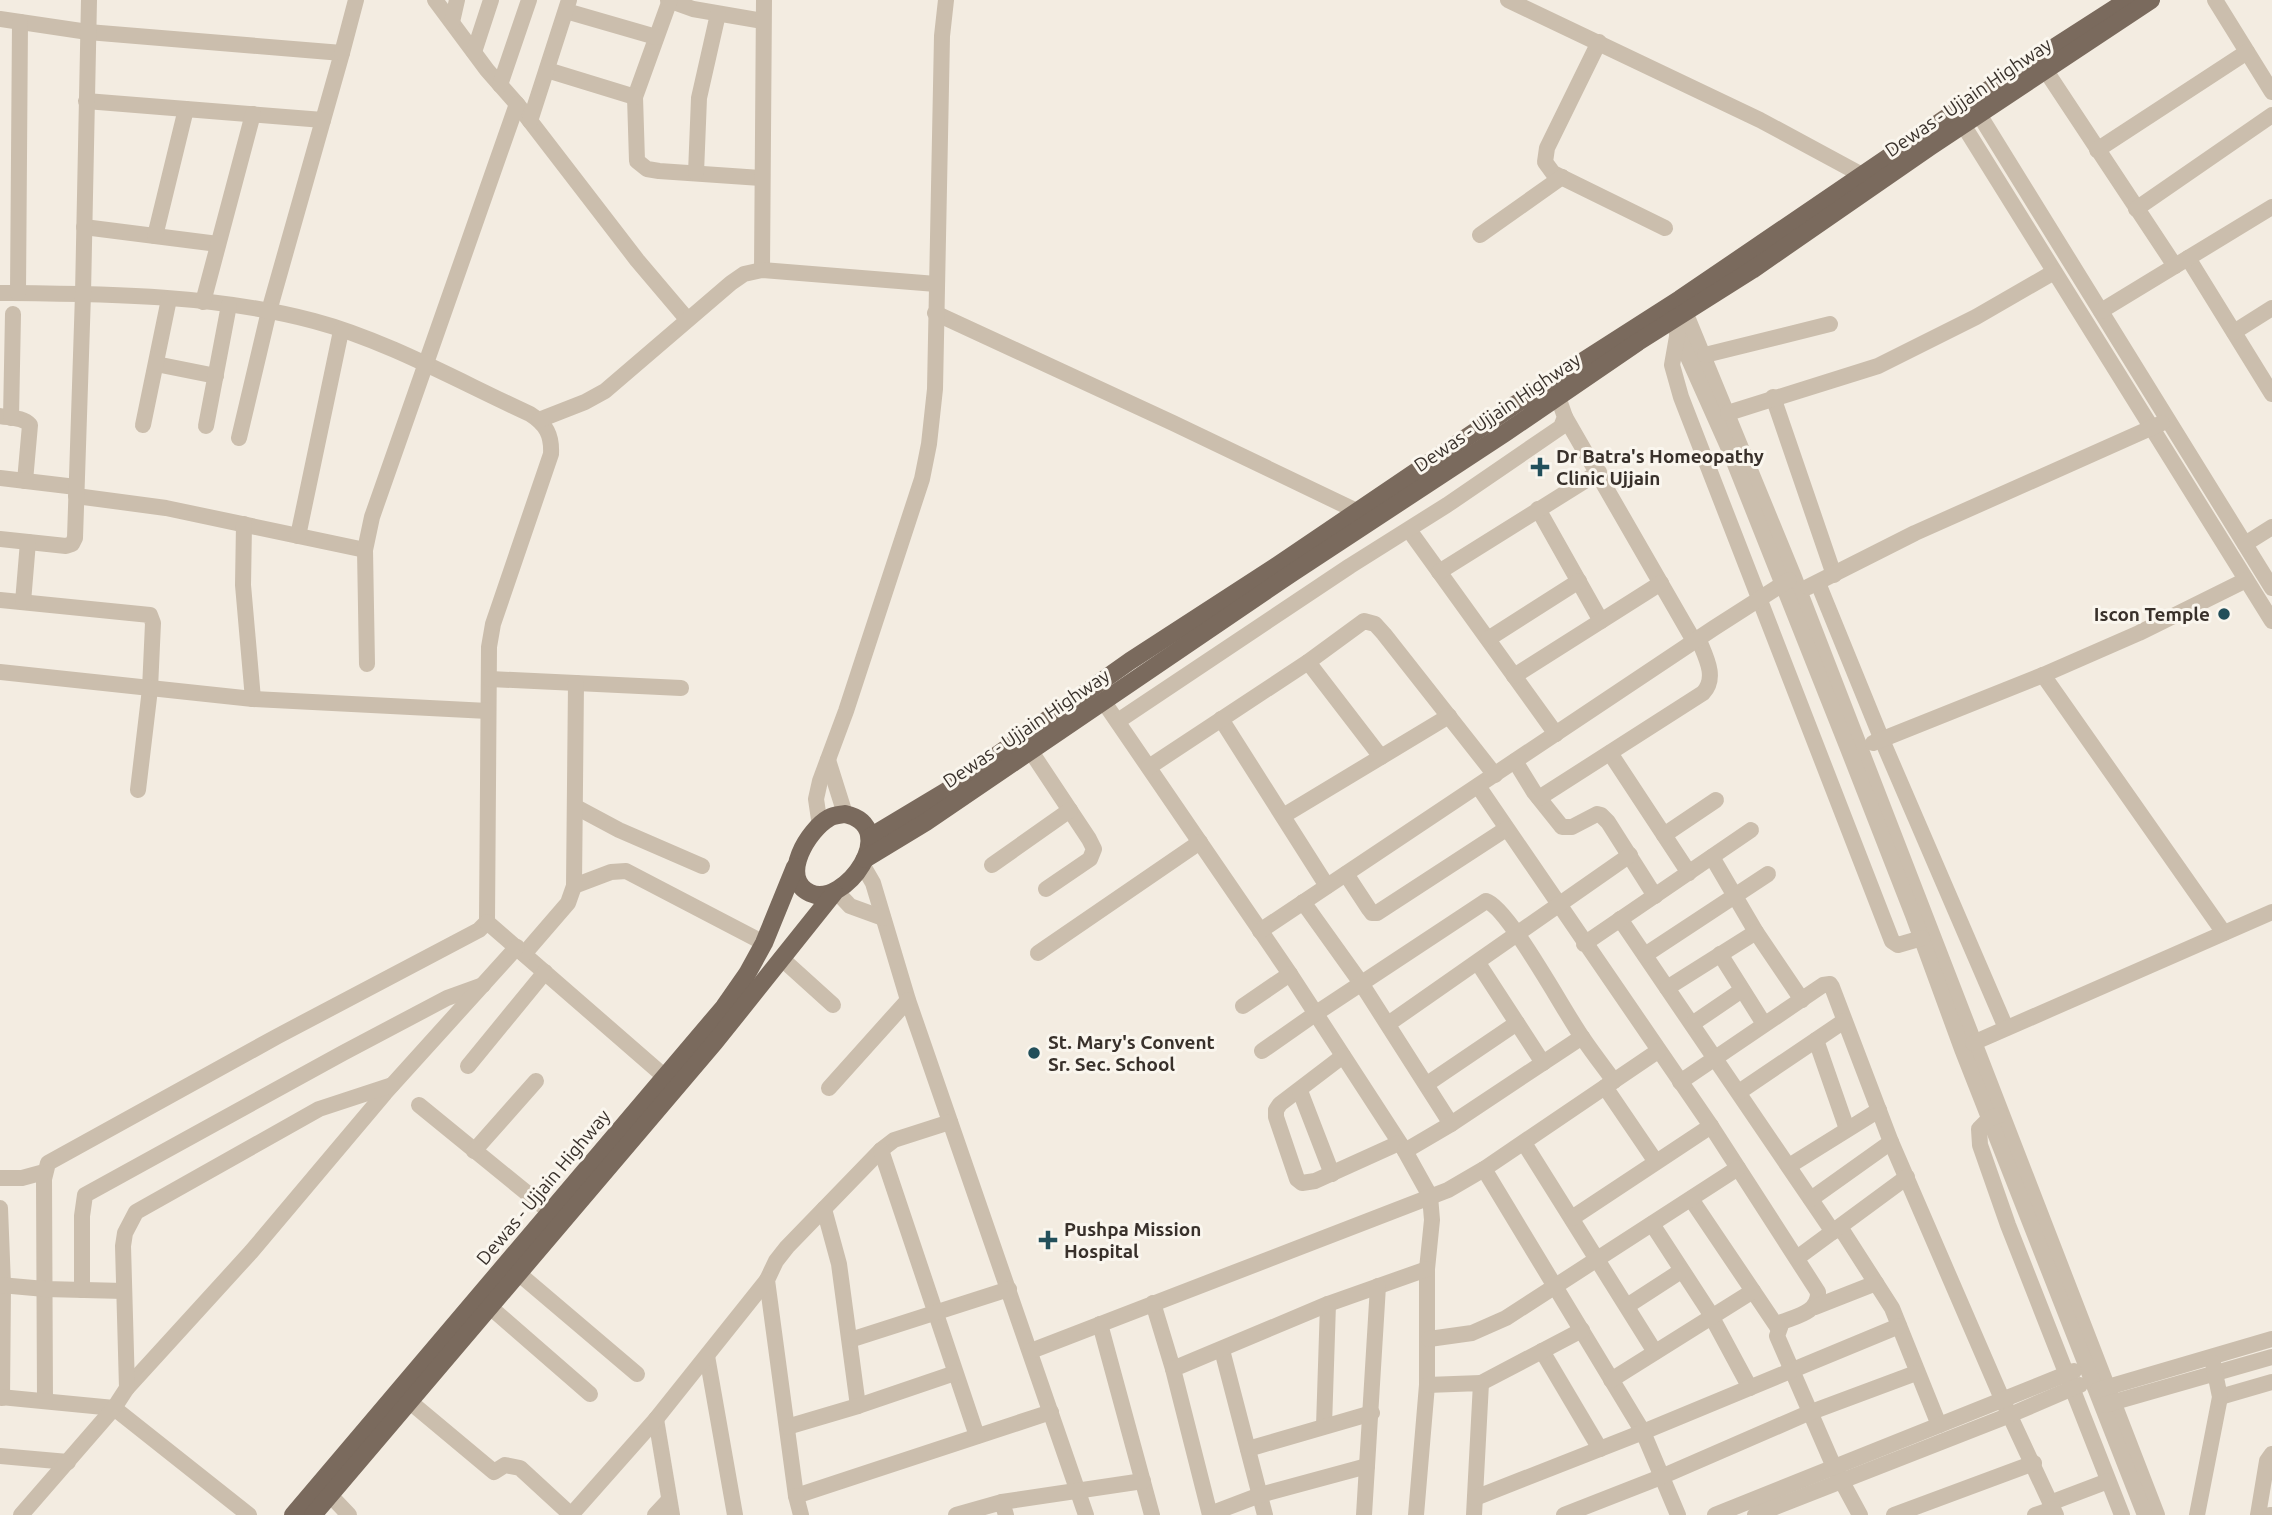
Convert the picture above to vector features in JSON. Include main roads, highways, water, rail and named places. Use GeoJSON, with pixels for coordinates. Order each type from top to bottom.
{"type":"FeatureCollection","features":[{"type":"Feature","properties":{"kind":"main road","name":"Dewas - Ujjain Highway"},"geometry":{"type":"LineString","coordinates":[[313,1515],[519,1273],[670,1081],[747,974],[764,943],[799,855],[828,818],[845,814],[855,816],[862,822],[870,837],[944,792],[1098,694],[1366,516],[1558,397],[2128,0]]}},
{"type":"Feature","properties":{"kind":"main road","name":"Dewas - Ujjain Highway"},"geometry":{"type":"LineString","coordinates":[[1741,268],[1862,175],[1967,113],[2046,71],[2151,0]]}},
{"type":"Feature","properties":{"kind":"main road","name":"Dewas - Ujjain Highway"},"geometry":{"type":"LineString","coordinates":[[1366,516],[1516,404],[1677,314]]}},
{"type":"Feature","properties":{"kind":"main road","name":"Dewas - Ujjain Highway"},"geometry":{"type":"LineString","coordinates":[[293,1515],[549,1212],[750,999],[835,892],[864,861],[1030,750],[1098,694]]}},
{"type":"Feature","properties":{"kind":"main road"},"geometry":{"type":"LineString","coordinates":[[864,861],[870,846],[870,837]]}},
{"type":"Feature","properties":{"kind":"main road"},"geometry":{"type":"LineString","coordinates":[[795,867],[804,890],[821,896],[835,892]]}},
{"type":"Feature","properties":{"kind":"place","name":"Dr Batra's Homeopathy Clinic Ujjain"},"geometry":{"type":"Point","coordinates":[1540,467]}},
{"type":"Feature","properties":{"kind":"place","name":"Iscon Temple"},"geometry":{"type":"Point","coordinates":[2224,614]}},
{"type":"Feature","properties":{"kind":"place","name":"St. Mary's Convent Sr. Sec. School"},"geometry":{"type":"Point","coordinates":[1034,1053]}},
{"type":"Feature","properties":{"kind":"place","name":"Pushpa Mission Hospital"},"geometry":{"type":"Point","coordinates":[1048,1240]}}]}
